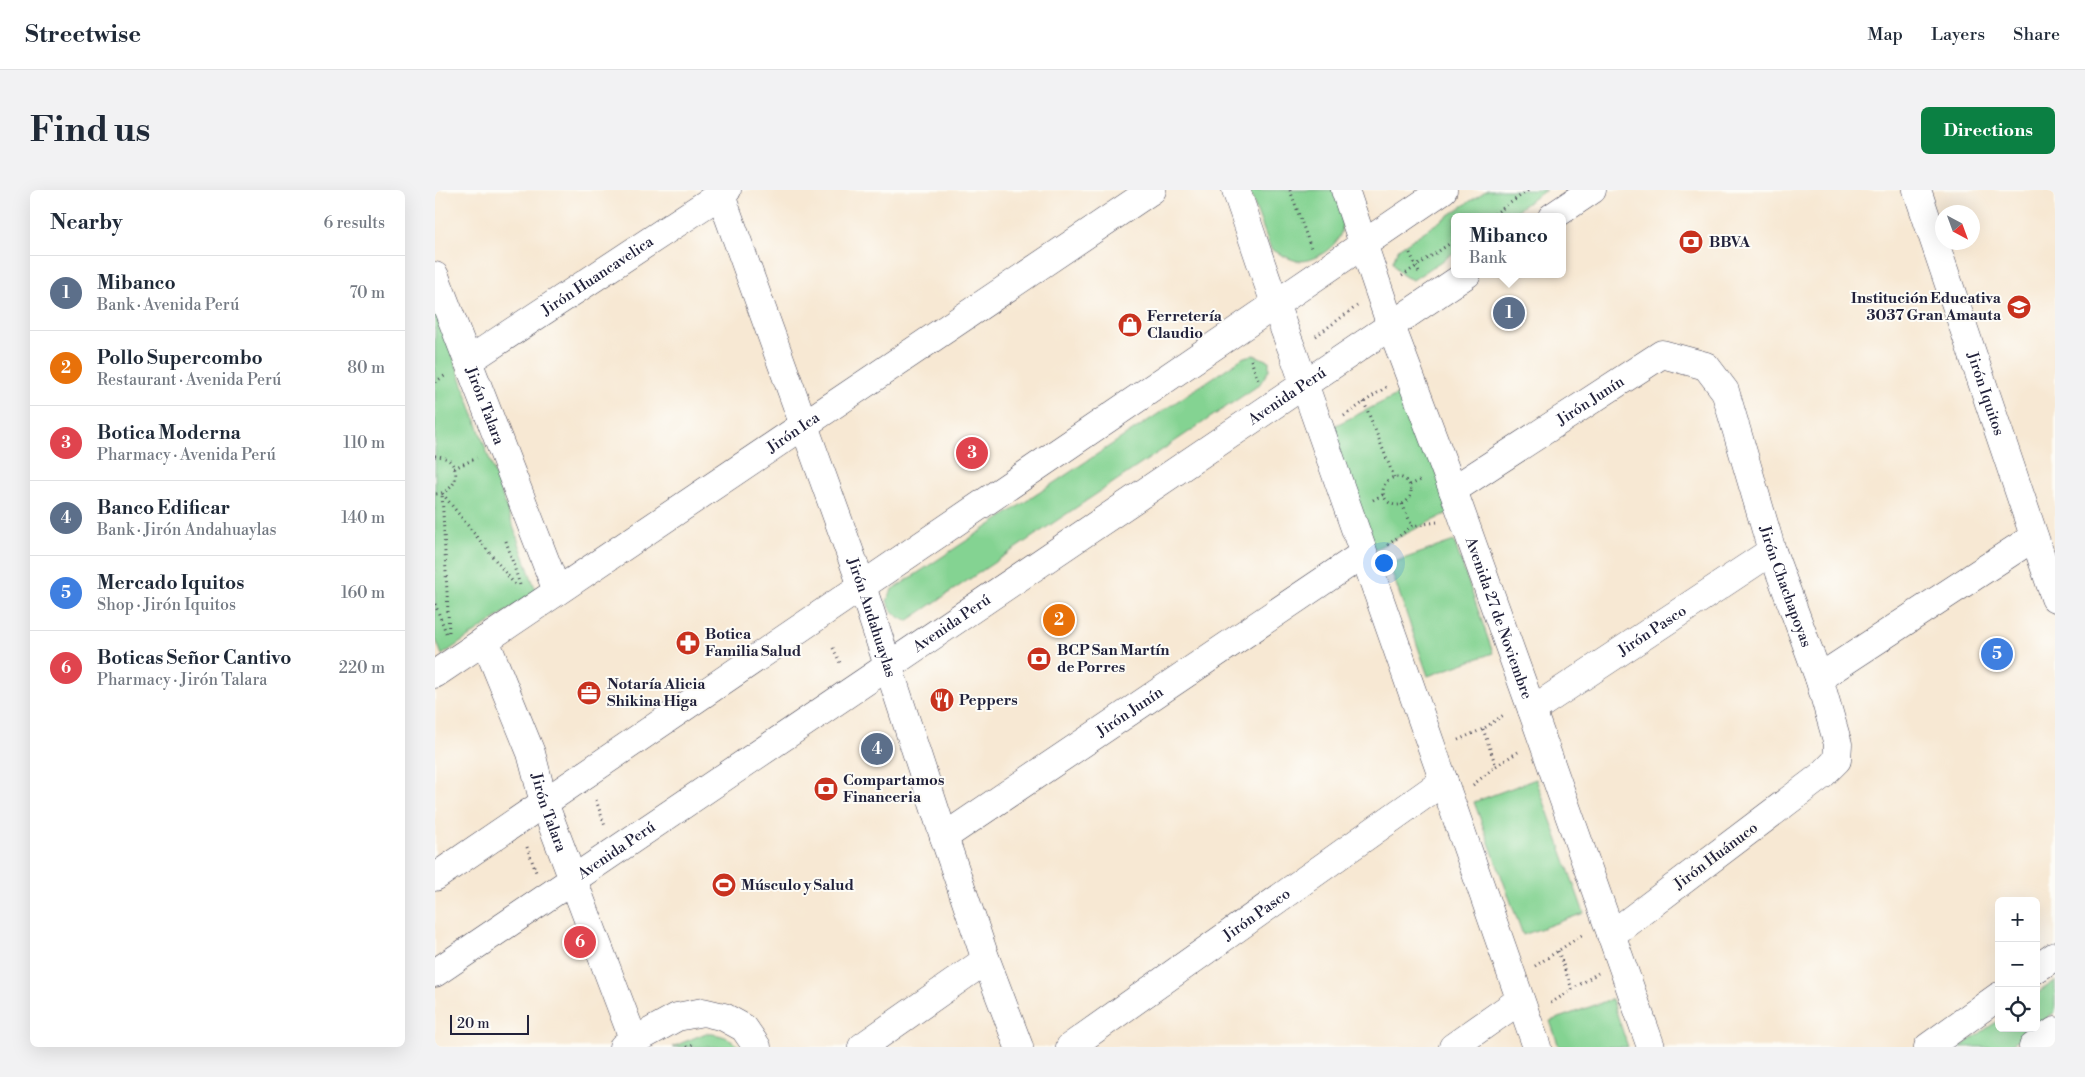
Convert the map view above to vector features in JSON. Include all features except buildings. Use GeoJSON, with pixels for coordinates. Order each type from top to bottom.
{"type":"FeatureCollection","features":[{"type":"Feature","properties":{"kind":"street","name":"Jirón Ica"},"geometry":{"type":"LineString","coordinates":[[435,674],[1152,190]]}},
{"type":"Feature","properties":{"kind":"street"},"geometry":{"type":"LineString","coordinates":[[1236,190],[1265,272],[1274,305],[1293,352],[1537,1047]]}},
{"type":"Feature","properties":{"kind":"street","name":"Avenida 27 de Noviembre"},"geometry":{"type":"LineString","coordinates":[[1345,190],[1391,326],[1463,517],[1651,1047]]}},
{"type":"Feature","properties":{"kind":"street"},"geometry":{"type":"LineString","coordinates":[[435,877],[1443,190]]}},
{"type":"Feature","properties":{"kind":"street"},"geometry":{"type":"LineString","coordinates":[[1558,213],[1592,190]]}},
{"type":"Feature","properties":{"kind":"street","name":"Jirón Iquitos"},"geometry":{"type":"LineString","coordinates":[[1917,190],[2055,598]]}},
{"type":"Feature","properties":{"kind":"street","name":"Jirón Andahuaylas"},"geometry":{"type":"LineString","coordinates":[[722,192],[862,586],[944,837],[986,960],[1019,1047]]}},
{"type":"Feature","properties":{"kind":"street","name":"Jirón Huancavelica"},"geometry":{"type":"LineString","coordinates":[[467,361],[722,192]]}},
{"type":"Feature","properties":{"kind":"street","name":"Jirón Talara"},"geometry":{"type":"LineString","coordinates":[[435,276],[557,591]]}},
{"type":"Feature","properties":{"kind":"street","name":"Avenida Perú"},"geometry":{"type":"LineString","coordinates":[[435,973],[1461,278]]}},
{"type":"Feature","properties":{"kind":"street","name":"Jirón Junín"},"geometry":{"type":"LineString","coordinates":[[1453,490],[1662,354],[1706,366],[1725,391]]}},
{"type":"Feature","properties":{"kind":"street","name":"Jirón Chachapoyas"},"geometry":{"type":"LineString","coordinates":[[1725,391],[1772,550],[1819,678],[1839,744],[1837,760],[1821,776]]}},
{"type":"Feature","properties":{"kind":"street"},"geometry":{"type":"LineString","coordinates":[[1819,678],[2034,537]]}},
{"type":"Feature","properties":{"kind":"street","name":"Jirón Pasco"},"geometry":{"type":"LineString","coordinates":[[1530,704],[1772,550]]}},
{"type":"Feature","properties":{"kind":"street","name":"Jirón Junín"},"geometry":{"type":"LineString","coordinates":[[944,837],[1365,558]]}},
{"type":"Feature","properties":{"kind":"street","name":"Jirón Talara"},"geometry":{"type":"LineString","coordinates":[[485,640],[531,753],[544,803],[574,879],[628,1044]]}},
{"type":"Feature","properties":{"kind":"street","name":"Jirón Huánuco"},"geometry":{"type":"LineString","coordinates":[[1612,938],[1821,776]]}},
{"type":"Feature","properties":{"kind":"street","name":"Jirón Pasco"},"geometry":{"type":"LineString","coordinates":[[1070,1047],[1447,792]]}},
{"type":"Feature","properties":{"kind":"street"},"geometry":{"type":"LineString","coordinates":[[2040,966],[2055,956]]}},
{"type":"Feature","properties":{"kind":"street"},"geometry":{"type":"LineString","coordinates":[[862,1047],[986,960]]}},
{"type":"Feature","properties":{"kind":"street"},"geometry":{"type":"LineString","coordinates":[[1927,1047],[1995,999]]}},
{"type":"Feature","properties":{"kind":"street"},"geometry":{"type":"LineString","coordinates":[[1453,1047],[1520,1000]]}},
{"type":"Feature","properties":{"kind":"street"},"geometry":{"type":"LineString","coordinates":[[628,1044],[677,1017],[703,1012],[725,1017],[744,1028],[757,1047]]}},
{"type":"Feature","properties":{"kind":"street"},"geometry":{"type":"LineString","coordinates":[[2033,1047],[2055,1031]]}},
{"type":"Feature","properties":{"kind":"path"},"geometry":{"type":"LineString","coordinates":[[1290,190],[1319,275]]}},
{"type":"Feature","properties":{"kind":"path"},"geometry":{"type":"LineString","coordinates":[[1495,213],[1529,190]]}},
{"type":"Feature","properties":{"kind":"path"},"geometry":{"type":"LineString","coordinates":[[1410,253],[1422,279]]}},
{"type":"Feature","properties":{"kind":"path"},"geometry":{"type":"LineString","coordinates":[[1251,360],[1262,391]]}},
{"type":"Feature","properties":{"kind":"path"},"geometry":{"type":"LineString","coordinates":[[1341,418],[1394,382]]}},
{"type":"Feature","properties":{"kind":"path"},"geometry":{"type":"LineString","coordinates":[[1364,402],[1394,478]]}},
{"type":"Feature","properties":{"kind":"path"},"geometry":{"type":"LineString","coordinates":[[435,456],[447,459],[455,468],[455,480],[448,490],[435,494]]}},
{"type":"Feature","properties":{"kind":"path"},"geometry":{"type":"LineString","coordinates":[[1394,478],[1406,480],[1410,485],[1411,493],[1408,500],[1402,504],[1395,505],[1388,501],[1384,494],[1384,487],[1388,481],[1394,478]]}},
{"type":"Feature","properties":{"kind":"path"},"geometry":{"type":"LineString","coordinates":[[442,493],[521,592],[557,591]]}},
{"type":"Feature","properties":{"kind":"path"},"geometry":{"type":"LineString","coordinates":[[435,604],[449,642],[442,493]]}},
{"type":"Feature","properties":{"kind":"path"},"geometry":{"type":"LineString","coordinates":[[1402,504],[1411,526]]}},
{"type":"Feature","properties":{"kind":"path"},"geometry":{"type":"LineString","coordinates":[[1365,558],[1411,526],[1463,517]]}},
{"type":"Feature","properties":{"kind":"path"},"geometry":{"type":"LineString","coordinates":[[1433,751],[1483,730],[1530,704]]}},
{"type":"Feature","properties":{"kind":"path"},"geometry":{"type":"LineString","coordinates":[[1483,730],[1497,766]]}},
{"type":"Feature","properties":{"kind":"path"},"geometry":{"type":"LineString","coordinates":[[1447,792],[1497,766],[1542,738]]}},
{"type":"Feature","properties":{"kind":"path"},"geometry":{"type":"LineString","coordinates":[[596,800],[607,832]]}},
{"type":"Feature","properties":{"kind":"path"},"geometry":{"type":"LineString","coordinates":[[527,846],[539,881]]}},
{"type":"Feature","properties":{"kind":"path"},"geometry":{"type":"LineString","coordinates":[[1520,1000],[1558,951],[1612,938]]}},
{"type":"Feature","properties":{"kind":"path"},"geometry":{"type":"LineString","coordinates":[[1520,1000],[1572,989],[1612,938]]}},
{"type":"Feature","properties":{"kind":"path"},"geometry":{"type":"LineString","coordinates":[[1558,951],[1572,989]]}},
{"type":"Feature","properties":{"kind":"green space"},"geometry":{"type":"Polygon","coordinates":[[[1249,190],[1333,190],[1341,213],[1341,234],[1327,251],[1320,255],[1306,260],[1293,260],[1271,249],[1249,190]]]}},
{"type":"Feature","properties":{"kind":"green space"},"geometry":{"type":"Polygon","coordinates":[[[1487,190],[1546,190],[1513,213],[1452,213],[1487,190]]]}},
{"type":"Feature","properties":{"kind":"green space"},"geometry":{"type":"Polygon","coordinates":[[[1451,214],[1451,255],[1413,280],[1403,275],[1396,268],[1393,261],[1398,249],[1451,214]]]}},
{"type":"Feature","properties":{"kind":"green space"},"geometry":{"type":"Polygon","coordinates":[[[435,305],[536,591],[442,655],[435,637],[435,305]]]}},
{"type":"Feature","properties":{"kind":"green space"},"geometry":{"type":"Polygon","coordinates":[[[1254,355],[1269,361],[1269,370],[1259,385],[907,621],[892,611],[887,601],[892,590],[1244,357],[1254,355]]]}},
{"type":"Feature","properties":{"kind":"green space"},"geometry":{"type":"Polygon","coordinates":[[[1405,391],[1452,511],[1373,550],[1330,428],[1405,391]]]}},
{"type":"Feature","properties":{"kind":"green space"},"geometry":{"type":"Polygon","coordinates":[[[1454,541],[1493,653],[1428,676],[1389,564],[1454,541]]]}},
{"type":"Feature","properties":{"kind":"green space"},"geometry":{"type":"Polygon","coordinates":[[[1536,779],[1584,913],[1523,935],[1474,802],[1536,779]]]}},
{"type":"Feature","properties":{"kind":"green space"},"geometry":{"type":"Polygon","coordinates":[[[2055,981],[2055,1012],[2040,1023],[2040,991],[2055,981]]]}},
{"type":"Feature","properties":{"kind":"green space"},"geometry":{"type":"Polygon","coordinates":[[[1612,999],[1628,1047],[1559,1047],[1550,1021],[1612,999]]]}},
{"type":"Feature","properties":{"kind":"green space"},"geometry":{"type":"Polygon","coordinates":[[[1995,1023],[1995,1032],[2028,1032],[2008,1047],[1960,1047],[1995,1023]]]}},
{"type":"Feature","properties":{"kind":"green space"},"geometry":{"type":"Polygon","coordinates":[[[706,1033],[728,1038],[739,1047],[672,1047],[706,1033]]]}},
{"type":"Feature","properties":{"kind":"place","name":"BBVA"},"geometry":{"type":"Point","coordinates":[1691,242]}},
{"type":"Feature","properties":{"kind":"place","name":"Institución Educativa 3037 Gran Amauta"},"geometry":{"type":"Point","coordinates":[2019,307]}},
{"type":"Feature","properties":{"kind":"place","name":"Mibanco"},"geometry":{"type":"Point","coordinates":[1509,313]}},
{"type":"Feature","properties":{"kind":"place","name":"Ferretería Claudio"},"geometry":{"type":"Point","coordinates":[1130,325]}},
{"type":"Feature","properties":{"kind":"place","name":"Botica Moderna"},"geometry":{"type":"Point","coordinates":[972,453]}},
{"type":"Feature","properties":{"kind":"place","name":"Pollo Supercombo"},"geometry":{"type":"Point","coordinates":[1059,620]}},
{"type":"Feature","properties":{"kind":"place","name":"Botica Familia Salud"},"geometry":{"type":"Point","coordinates":[688,643]}},
{"type":"Feature","properties":{"kind":"place","name":"Mercado Iquitos"},"geometry":{"type":"Point","coordinates":[1997,654]}},
{"type":"Feature","properties":{"kind":"place","name":"BCP San Martín de Porres"},"geometry":{"type":"Point","coordinates":[1039,659]}},
{"type":"Feature","properties":{"kind":"place","name":"Notaría Alicia Shikina Higa"},"geometry":{"type":"Point","coordinates":[589,693]}},
{"type":"Feature","properties":{"kind":"place","name":"Peppers"},"geometry":{"type":"Point","coordinates":[942,700]}},
{"type":"Feature","properties":{"kind":"place","name":"Banco Edificar"},"geometry":{"type":"Point","coordinates":[877,749]}},
{"type":"Feature","properties":{"kind":"place","name":"Compartamos Financeria"},"geometry":{"type":"Point","coordinates":[826,789]}},
{"type":"Feature","properties":{"kind":"place","name":"Músculo y Salud"},"geometry":{"type":"Point","coordinates":[724,885]}},
{"type":"Feature","properties":{"kind":"place","name":"Boticas Señor Cantivo"},"geometry":{"type":"Point","coordinates":[580,942]}}]}
